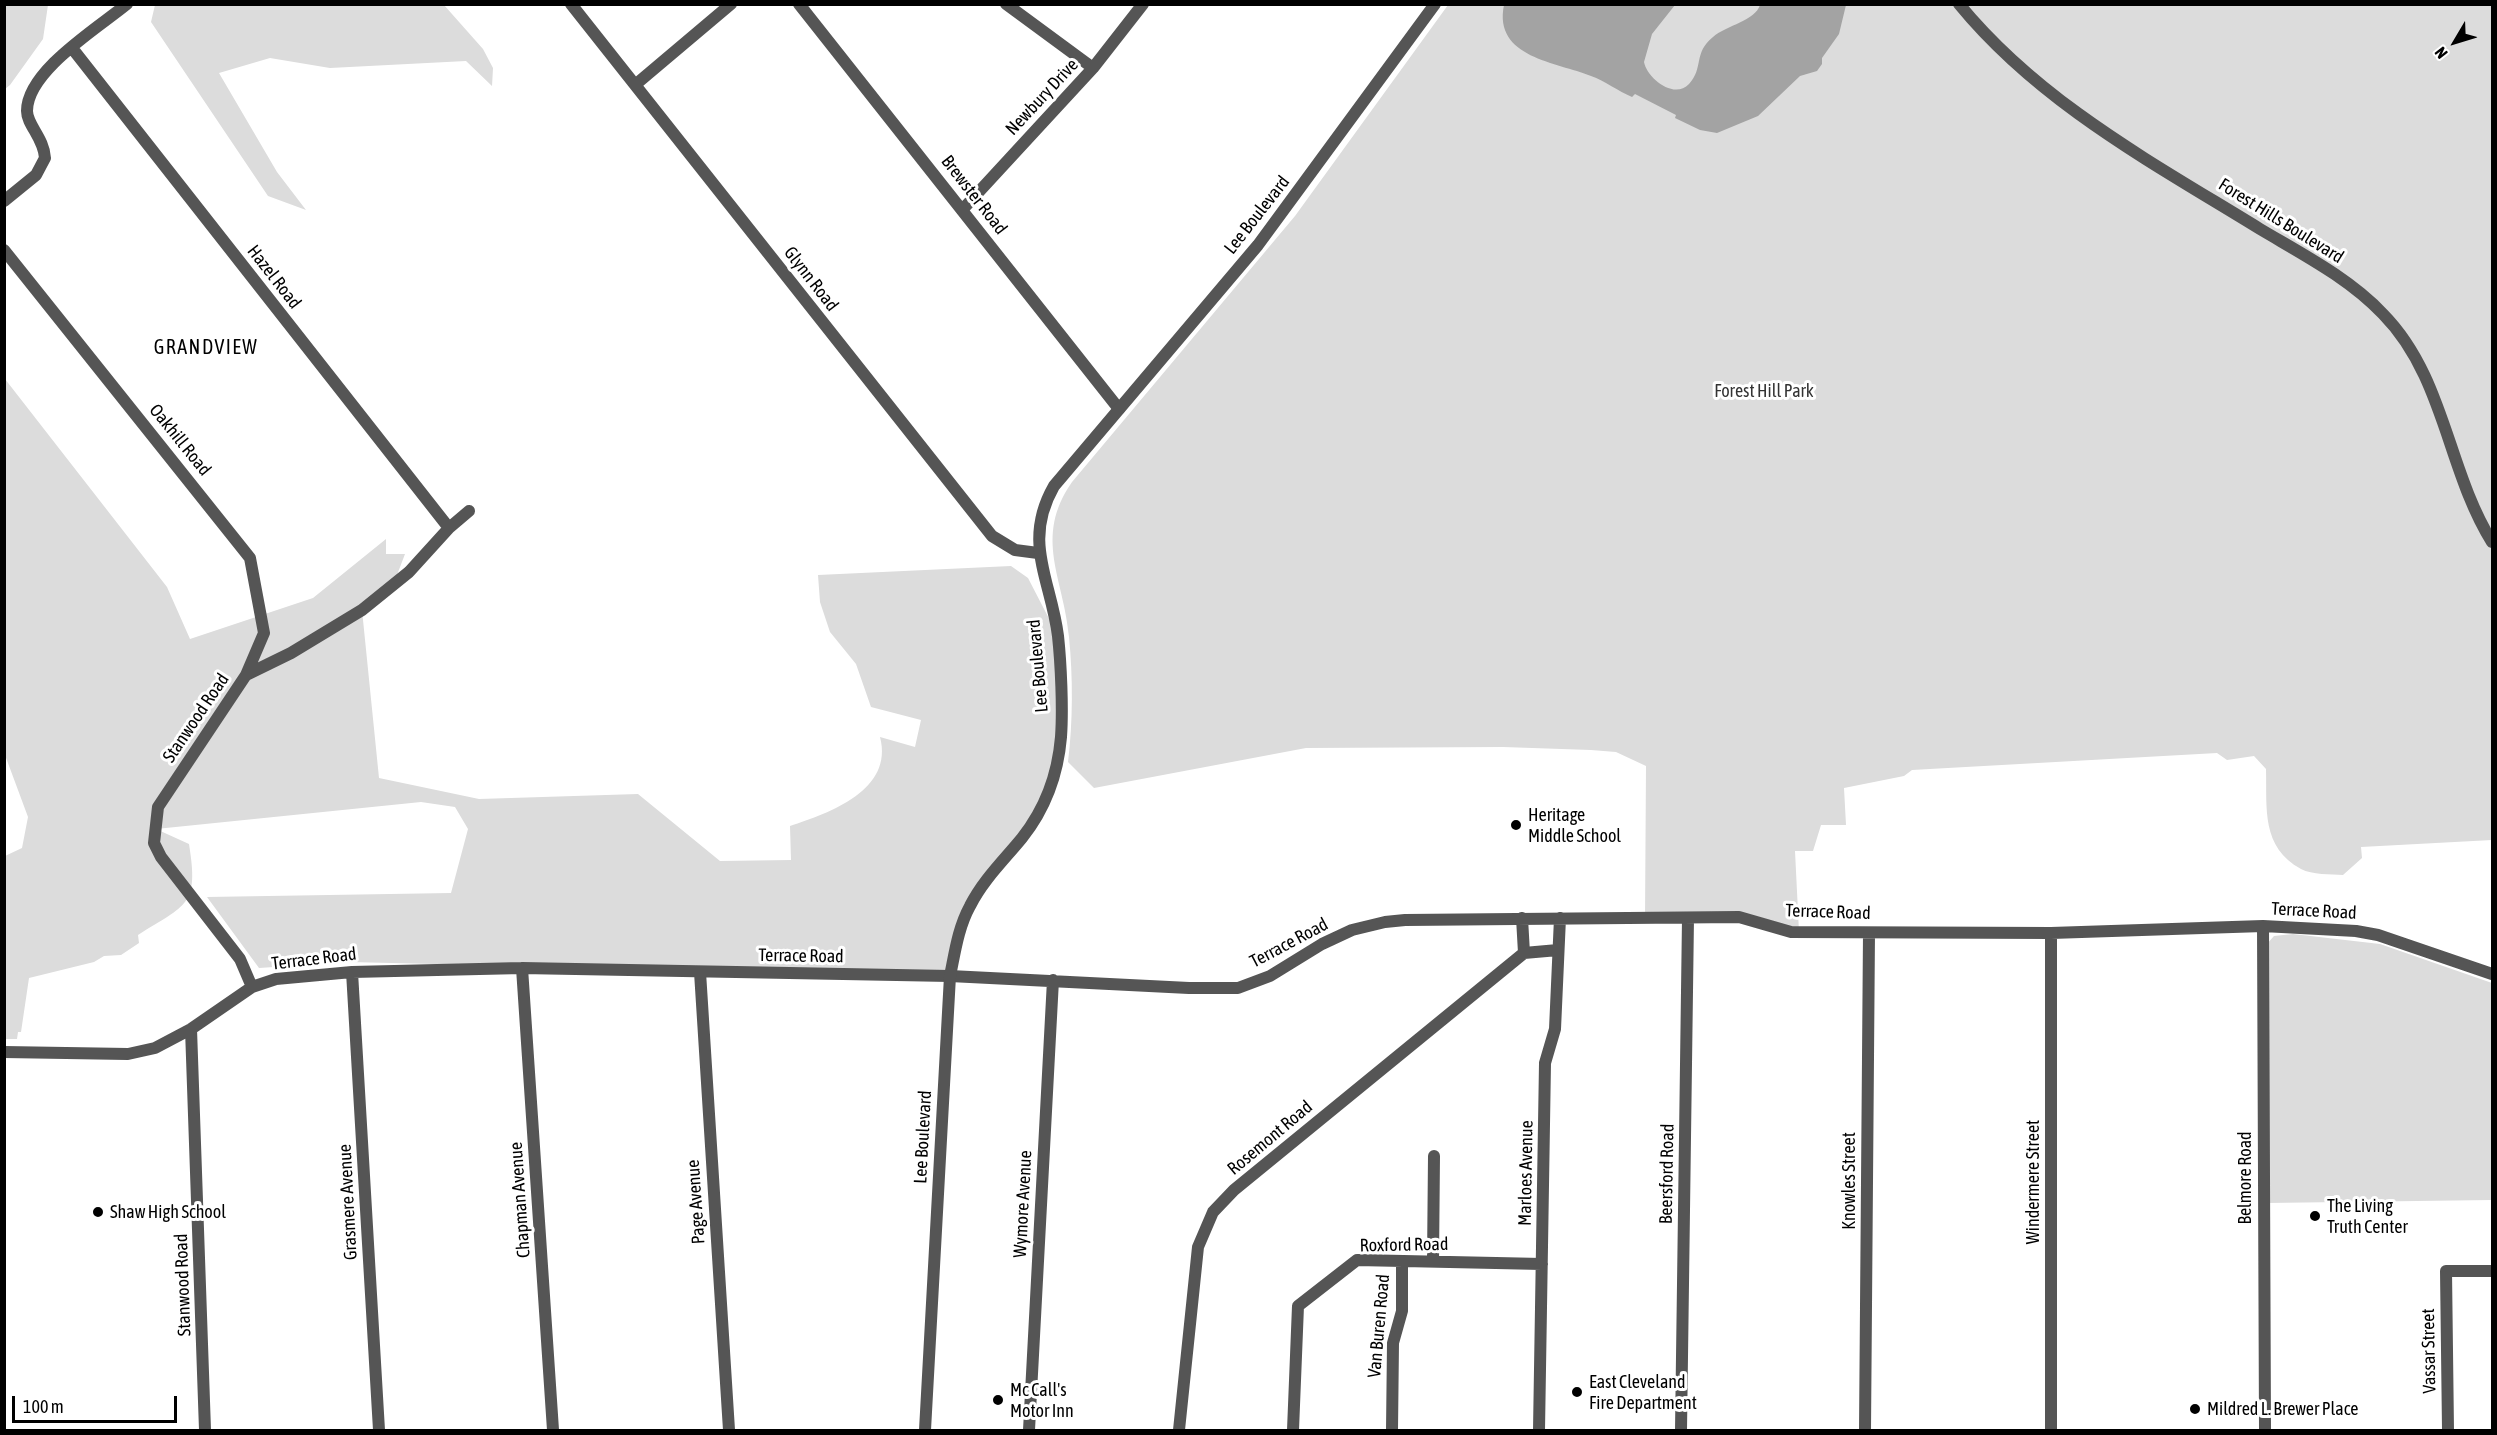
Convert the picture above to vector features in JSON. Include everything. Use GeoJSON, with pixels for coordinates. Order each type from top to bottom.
{"type":"FeatureCollection","features":[{"type":"Feature","properties":{"kind":"street"},"geometry":{"type":"LineString","coordinates":[[4,201],[42,168],[45,158],[44,148],[27,115],[29,98],[51,66],[127,4]]}},
{"type":"Feature","properties":{"kind":"street","name":"Glynn Road"},"geometry":{"type":"LineString","coordinates":[[570,4],[992,536],[1015,550],[1038,553]]}},
{"type":"Feature","properties":{"kind":"street"},"geometry":{"type":"LineString","coordinates":[[635,85],[731,4]]}},
{"type":"Feature","properties":{"kind":"street","name":"Brewster Road"},"geometry":{"type":"LineString","coordinates":[[799,4],[1119,409]]}},
{"type":"Feature","properties":{"kind":"street"},"geometry":{"type":"LineString","coordinates":[[1006,4],[1093,68]]}},
{"type":"Feature","properties":{"kind":"street","name":"Newbury Drive"},"geometry":{"type":"LineString","coordinates":[[963,209],[1093,68],[1143,4]]}},
{"type":"Feature","properties":{"kind":"street","name":"Lee Boulevard"},"geometry":{"type":"LineString","coordinates":[[925,1431],[950,976],[959,931],[969,907],[981,888],[1024,836],[1044,800],[1058,760],[1061,734],[1058,636],[1038,553],[1046,500],[1054,486],[1286,209],[1435,4]]}},
{"type":"Feature","properties":{"kind":"street","name":"Forest Hills Boulevard"},"geometry":{"type":"LineString","coordinates":[[1959,4],[2032,80],[2090,124],[2335,275],[2384,314],[2414,354],[2428,380],[2441,411],[2463,482],[2493,542]]}},
{"type":"Feature","properties":{"kind":"street","name":"Hazel Road"},"geometry":{"type":"LineString","coordinates":[[72,48],[448,528]]}},
{"type":"Feature","properties":{"kind":"street","name":"Oakhill Road"},"geometry":{"type":"LineString","coordinates":[[4,250],[250,558],[264,633],[246,675]]}},
{"type":"Feature","properties":{"kind":"street","name":"Stanwood Road"},"geometry":{"type":"LineString","coordinates":[[252,987],[240,959],[161,857],[154,843],[158,807],[246,675],[291,653],[362,610],[409,572],[448,528],[469,511]]}},
{"type":"Feature","properties":{"kind":"street","name":"Terrace Road"},"geometry":{"type":"LineString","coordinates":[[4,1052],[128,1054],[155,1048],[191,1029],[252,987],[276,979],[352,972],[522,968],[950,976],[1189,988],[1238,987],[1270,976],[1336,937],[1370,925],[1405,920],[1739,917],[1791,932],[1869,933],[2051,933],[2263,926],[2356,931],[2378,935],[2493,974]]}},
{"type":"Feature","properties":{"kind":"street"},"geometry":{"type":"LineString","coordinates":[[1522,918],[1524,953],[1558,950]]}},
{"type":"Feature","properties":{"kind":"street","name":"Marloes Avenue"},"geometry":{"type":"LineString","coordinates":[[1539,1431],[1545,1063],[1556,1029],[1560,918]]}},
{"type":"Feature","properties":{"kind":"street","name":"Beersford Road"},"geometry":{"type":"LineString","coordinates":[[1681,1431],[1688,918]]}},
{"type":"Feature","properties":{"kind":"street","name":"Belmore Road"},"geometry":{"type":"LineString","coordinates":[[2263,926],[2265,1431]]}},
{"type":"Feature","properties":{"kind":"street","name":"Knowles Street"},"geometry":{"type":"LineString","coordinates":[[1865,1431],[1869,933]]}},
{"type":"Feature","properties":{"kind":"street","name":"Windermere Street"},"geometry":{"type":"LineString","coordinates":[[2051,933],[2051,1431]]}},
{"type":"Feature","properties":{"kind":"street","name":"Rosemont Road"},"geometry":{"type":"LineString","coordinates":[[1179,1431],[1198,1247],[1214,1212],[1234,1190],[1524,953]]}},
{"type":"Feature","properties":{"kind":"street","name":"Chapman Avenue"},"geometry":{"type":"LineString","coordinates":[[522,968],[553,1431]]}},
{"type":"Feature","properties":{"kind":"street","name":"Grasmere Avenue"},"geometry":{"type":"LineString","coordinates":[[352,972],[379,1431]]}},
{"type":"Feature","properties":{"kind":"street","name":"Page Avenue"},"geometry":{"type":"LineString","coordinates":[[700,972],[729,1431]]}},
{"type":"Feature","properties":{"kind":"street","name":"Wymore Avenue"},"geometry":{"type":"LineString","coordinates":[[1029,1431],[1053,980]]}},
{"type":"Feature","properties":{"kind":"street","name":"Stanwood Road"},"geometry":{"type":"LineString","coordinates":[[191,1029],[205,1431]]}},
{"type":"Feature","properties":{"kind":"street"},"geometry":{"type":"LineString","coordinates":[[1433,1261],[1434,1156]]}},
{"type":"Feature","properties":{"kind":"street","name":"Roxford Road"},"geometry":{"type":"LineString","coordinates":[[1293,1431],[1298,1306],[1356,1260],[1542,1264]]}},
{"type":"Feature","properties":{"kind":"street","name":"Van Buren Road"},"geometry":{"type":"LineString","coordinates":[[1392,1431],[1393,1343],[1402,1311],[1402,1261]]}},
{"type":"Feature","properties":{"kind":"street","name":"Vassar Street"},"geometry":{"type":"LineString","coordinates":[[2448,1431],[2446,1271],[2493,1271]]}},
{"type":"Feature","properties":{"kind":"green space"},"geometry":{"type":"Polygon","coordinates":[[[5,4],[48,5],[43,39],[5,89],[5,4]]]}},
{"type":"Feature","properties":{"kind":"green space"},"geometry":{"type":"Polygon","coordinates":[[[155,5],[444,5],[483,49],[493,68],[492,86],[466,61],[330,68],[270,58],[219,73],[277,172],[306,210],[268,196],[151,22],[155,5]]]}},
{"type":"Feature","properties":{"kind":"green space","name":"Forest Hill Park"},"geometry":{"type":"Polygon","coordinates":[[[1448,5],[2492,5],[2492,840],[2361,847],[2362,858],[2343,875],[2305,871],[2288,860],[2279,850],[2273,838],[2267,812],[2266,769],[2254,756],[2227,760],[2217,753],[1912,770],[1904,776],[1844,788],[1846,825],[1821,825],[1813,851],[1795,851],[1799,932],[1739,917],[1645,918],[1646,766],[1616,752],[1503,747],[1306,748],[1094,788],[1068,762],[1072,715],[1070,652],[1053,540],[1054,522],[1060,502],[1072,482],[1295,216],[1448,5]]]}},
{"type":"Feature","properties":{"kind":"green space"},"geometry":{"type":"Polygon","coordinates":[[[5,379],[167,587],[190,639],[313,598],[386,539],[386,554],[405,554],[397,575],[362,610],[379,778],[479,799],[638,794],[720,861],[791,860],[790,826],[823,814],[855,796],[868,785],[877,771],[882,756],[880,737],[915,747],[921,720],[871,707],[856,664],[830,632],[820,602],[818,575],[1011,566],[1028,578],[1058,636],[1061,734],[1042,806],[981,887],[950,976],[349,962],[259,968],[207,897],[451,893],[468,829],[455,807],[421,802],[156,829],[189,844],[192,880],[186,901],[178,909],[138,935],[139,943],[121,955],[104,956],[94,962],[29,978],[21,1032],[18,1032],[17,1039],[5,1039],[5,856],[22,848],[28,817],[5,755],[5,379]]]}},
{"type":"Feature","properties":{"kind":"green space"},"geometry":{"type":"Polygon","coordinates":[[[2293,934],[2380,944],[2492,983],[2492,1200],[2267,1203],[2266,945],[2274,936],[2293,934]]]}},
{"type":"Feature","properties":{"kind":"shaded area"},"geometry":{"type":"Polygon","coordinates":[[[1504,5],[1675,5],[1652,34],[1644,62],[1656,80],[1676,90],[1689,84],[1694,78],[1707,43],[1719,33],[1753,15],[1760,5],[1846,5],[1839,34],[1822,58],[1822,64],[1817,71],[1800,76],[1758,116],[1717,133],[1700,130],[1635,94],[1632,97],[1596,78],[1531,55],[1518,47],[1508,36],[1503,23],[1504,5]]]}},
{"type":"Feature","properties":{"kind":"place","name":"Heritage Middle School"},"geometry":{"type":"Point","coordinates":[1516,825]}},
{"type":"Feature","properties":{"kind":"place","name":"Shaw High School"},"geometry":{"type":"Point","coordinates":[98,1212]}},
{"type":"Feature","properties":{"kind":"place","name":"The Living Truth Center"},"geometry":{"type":"Point","coordinates":[2315,1216]}},
{"type":"Feature","properties":{"kind":"place","name":"East Cleveland Fire Department"},"geometry":{"type":"Point","coordinates":[1577,1392]}},
{"type":"Feature","properties":{"kind":"place","name":"Mc Call's Motor Inn"},"geometry":{"type":"Point","coordinates":[998,1400]}},
{"type":"Feature","properties":{"kind":"place","name":"Mildred L. Brewer Place"},"geometry":{"type":"Point","coordinates":[2195,1409]}},
{"type":"Feature","properties":{"kind":"district","name":"GRANDVIEW"},"geometry":{"type":"Point","coordinates":[206,348]}}]}
